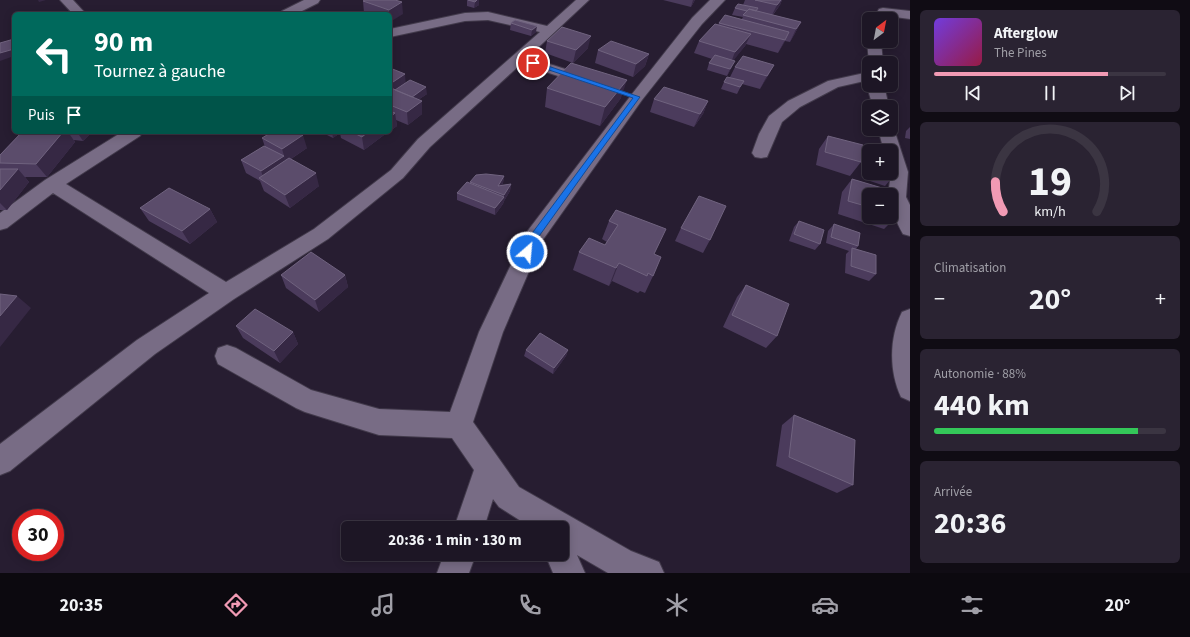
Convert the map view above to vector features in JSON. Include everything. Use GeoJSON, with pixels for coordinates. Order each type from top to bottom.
{"type":"FeatureCollection","features":[{"type":"Feature","properties":{"kind":"street"},"geometry":{"type":"LineString","coordinates":[[66,0],[78,12]]}},
{"type":"Feature","properties":{"kind":"street"},"geometry":{"type":"LineString","coordinates":[[290,12],[314,0]]}},
{"type":"Feature","properties":{"kind":"street"},"geometry":{"type":"LineString","coordinates":[[0,461],[146,347],[226,293],[321,234],[397,174],[424,143],[583,0]]}},
{"type":"Feature","properties":{"kind":"street"},"geometry":{"type":"LineString","coordinates":[[459,425],[491,332],[533,238],[587,163],[629,95],[714,3],[719,0]]}},
{"type":"Feature","properties":{"kind":"street"},"geometry":{"type":"LineString","coordinates":[[882,10],[910,15]]}},
{"type":"Feature","properties":{"kind":"street"},"geometry":{"type":"LineString","coordinates":[[392,33],[465,17],[488,16],[549,30]]}},
{"type":"Feature","properties":{"kind":"street"},"geometry":{"type":"LineString","coordinates":[[518,58],[607,88]]}},
{"type":"Feature","properties":{"kind":"street"},"geometry":{"type":"LineString","coordinates":[[761,153],[766,134],[776,119],[794,104],[832,84],[862,78]]}},
{"type":"Feature","properties":{"kind":"street"},"geometry":{"type":"LineString","coordinates":[[0,223],[21,205],[131,134]]}},
{"type":"Feature","properties":{"kind":"street"},"geometry":{"type":"LineString","coordinates":[[888,136],[899,172],[897,197],[910,229]]}},
{"type":"Feature","properties":{"kind":"street"},"geometry":{"type":"LineString","coordinates":[[52,184],[226,293]]}},
{"type":"Feature","properties":{"kind":"street"},"geometry":{"type":"LineString","coordinates":[[910,319],[905,341],[904,362],[910,389]]}},
{"type":"Feature","properties":{"kind":"street"},"geometry":{"type":"LineString","coordinates":[[227,356],[305,400],[379,422],[459,425]]}},
{"type":"Feature","properties":{"kind":"street"},"geometry":{"type":"LineString","coordinates":[[459,425],[509,497],[546,521]]}},
{"type":"Feature","properties":{"kind":"street"},"geometry":{"type":"LineString","coordinates":[[471,521],[489,467]]}},
{"type":"Feature","properties":{"kind":"street"},"geometry":{"type":"LineString","coordinates":[[569,534],[623,564],[648,573]]}},
{"type":"Feature","properties":{"kind":"street"},"geometry":{"type":"LineString","coordinates":[[453,573],[457,561]]}},
{"type":"Feature","properties":{"kind":"street"},"geometry":{"type":"LineString","coordinates":[[564,561],[569,573]]}},
{"type":"Feature","properties":{"kind":"building"},"geometry":{"type":"Polygon","coordinates":[[[395,0],[402,2],[389,10],[363,1],[395,0]]]}},
{"type":"Feature","properties":{"kind":"building"},"geometry":{"type":"Polygon","coordinates":[[[755,0],[781,0],[777,5],[755,0]]]}},
{"type":"Feature","properties":{"kind":"building"},"geometry":{"type":"Polygon","coordinates":[[[738,4],[758,8],[756,11],[749,9],[747,11],[735,8],[738,4]]]}},
{"type":"Feature","properties":{"kind":"building"},"geometry":{"type":"Polygon","coordinates":[[[749,9],[801,22],[796,29],[743,15],[749,9]]]}},
{"type":"Feature","properties":{"kind":"building"},"geometry":{"type":"Polygon","coordinates":[[[725,15],[789,32],[785,40],[719,23],[725,15]]]}},
{"type":"Feature","properties":{"kind":"building"},"geometry":{"type":"Polygon","coordinates":[[[515,20],[537,26],[532,30],[511,23],[515,20]]]}},
{"type":"Feature","properties":{"kind":"building"},"geometry":{"type":"Polygon","coordinates":[[[715,24],[751,34],[735,52],[699,41],[715,24]]]}},
{"type":"Feature","properties":{"kind":"building"},"geometry":{"type":"Polygon","coordinates":[[[562,27],[591,36],[576,50],[547,41],[562,27]]]}},
{"type":"Feature","properties":{"kind":"building"},"geometry":{"type":"Polygon","coordinates":[[[12,40],[12,50],[0,53],[0,43],[12,40]]]}},
{"type":"Feature","properties":{"kind":"building"},"geometry":{"type":"Polygon","coordinates":[[[611,41],[649,54],[636,64],[598,50],[611,41]]]}},
{"type":"Feature","properties":{"kind":"building"},"geometry":{"type":"Polygon","coordinates":[[[715,55],[735,61],[730,69],[709,63],[715,55]]]}},
{"type":"Feature","properties":{"kind":"building"},"geometry":{"type":"Polygon","coordinates":[[[743,56],[774,65],[767,76],[735,67],[743,56]]]}},
{"type":"Feature","properties":{"kind":"building"},"geometry":{"type":"Polygon","coordinates":[[[571,63],[627,80],[605,107],[547,88],[571,63]]]}},
{"type":"Feature","properties":{"kind":"building"},"geometry":{"type":"Polygon","coordinates":[[[392,69],[405,74],[392,83],[392,69]]]}},
{"type":"Feature","properties":{"kind":"building"},"geometry":{"type":"Polygon","coordinates":[[[727,77],[744,81],[740,87],[724,82],[727,77]]]}},
{"type":"Feature","properties":{"kind":"building"},"geometry":{"type":"Polygon","coordinates":[[[410,80],[426,87],[412,97],[395,90],[410,80]]]}},
{"type":"Feature","properties":{"kind":"building"},"geometry":{"type":"Polygon","coordinates":[[[664,87],[708,101],[700,114],[654,99],[664,87]]]}},
{"type":"Feature","properties":{"kind":"building"},"geometry":{"type":"Polygon","coordinates":[[[392,88],[422,101],[407,112],[392,106],[392,88]]]}},
{"type":"Feature","properties":{"kind":"building"},"geometry":{"type":"Polygon","coordinates":[[[20,134],[61,134],[36,164],[0,163],[0,155],[20,134]]]}},
{"type":"Feature","properties":{"kind":"building"},"geometry":{"type":"Polygon","coordinates":[[[269,134],[303,135],[282,149],[262,138],[269,134]]]}},
{"type":"Feature","properties":{"kind":"building"},"geometry":{"type":"Polygon","coordinates":[[[356,134],[366,134],[362,137],[356,134]]]}},
{"type":"Feature","properties":{"kind":"building"},"geometry":{"type":"Polygon","coordinates":[[[828,136],[862,145],[861,162],[825,152],[828,136]]]}},
{"type":"Feature","properties":{"kind":"building"},"geometry":{"type":"Polygon","coordinates":[[[264,146],[284,156],[261,171],[241,160],[264,146]]]}},
{"type":"Feature","properties":{"kind":"building"},"geometry":{"type":"Polygon","coordinates":[[[289,158],[316,173],[285,195],[259,178],[289,158]]]}},
{"type":"Feature","properties":{"kind":"building"},"geometry":{"type":"Polygon","coordinates":[[[0,169],[18,169],[0,190],[0,169]]]}},
{"type":"Feature","properties":{"kind":"building"},"geometry":{"type":"Polygon","coordinates":[[[486,174],[504,176],[498,186],[511,184],[504,195],[470,182],[476,175],[486,174]]]}},
{"type":"Feature","properties":{"kind":"building"},"geometry":{"type":"Polygon","coordinates":[[[852,179],[882,188],[862,188],[862,205],[848,201],[852,179]]]}},
{"type":"Feature","properties":{"kind":"building"},"geometry":{"type":"Polygon","coordinates":[[[467,182],[504,197],[495,208],[457,193],[467,182]]]}},
{"type":"Feature","properties":{"kind":"building"},"geometry":{"type":"Polygon","coordinates":[[[169,188],[210,209],[182,231],[140,208],[169,188]]]}},
{"type":"Feature","properties":{"kind":"building"},"geometry":{"type":"Polygon","coordinates":[[[699,196],[726,206],[710,240],[681,228],[699,196]]]}},
{"type":"Feature","properties":{"kind":"building"},"geometry":{"type":"Polygon","coordinates":[[[616,210],[666,229],[654,254],[661,257],[653,276],[648,273],[647,276],[619,263],[616,268],[579,252],[589,238],[605,245],[618,225],[609,221],[616,210]]]}},
{"type":"Feature","properties":{"kind":"building"},"geometry":{"type":"Polygon","coordinates":[[[799,221],[824,230],[820,244],[794,234],[799,221]]]}},
{"type":"Feature","properties":{"kind":"building"},"geometry":{"type":"Polygon","coordinates":[[[834,224],[860,233],[858,246],[831,237],[834,224]]]}},
{"type":"Feature","properties":{"kind":"building"},"geometry":{"type":"Polygon","coordinates":[[[852,248],[876,255],[876,274],[851,266],[852,248]]]}},
{"type":"Feature","properties":{"kind":"building"},"geometry":{"type":"Polygon","coordinates":[[[311,252],[345,275],[315,300],[281,275],[311,252]]]}},
{"type":"Feature","properties":{"kind":"building"},"geometry":{"type":"Polygon","coordinates":[[[746,285],[789,304],[777,336],[732,315],[746,285]]]}},
{"type":"Feature","properties":{"kind":"building"},"geometry":{"type":"Polygon","coordinates":[[[0,294],[17,296],[0,316],[0,294]]]}},
{"type":"Feature","properties":{"kind":"building"},"geometry":{"type":"Polygon","coordinates":[[[255,309],[293,332],[274,351],[236,326],[255,309]]]}},
{"type":"Feature","properties":{"kind":"building"},"geometry":{"type":"Polygon","coordinates":[[[540,333],[568,350],[554,368],[526,350],[540,333]]]}},
{"type":"Feature","properties":{"kind":"building"},"geometry":{"type":"Polygon","coordinates":[[[794,415],[855,440],[853,485],[789,457],[794,415]]]}},
{"type":"Feature","properties":{"kind":"route"},"geometry":{"type":"LineString","coordinates":[[527,252],[533,238],[637,97],[533,63]]}}]}
